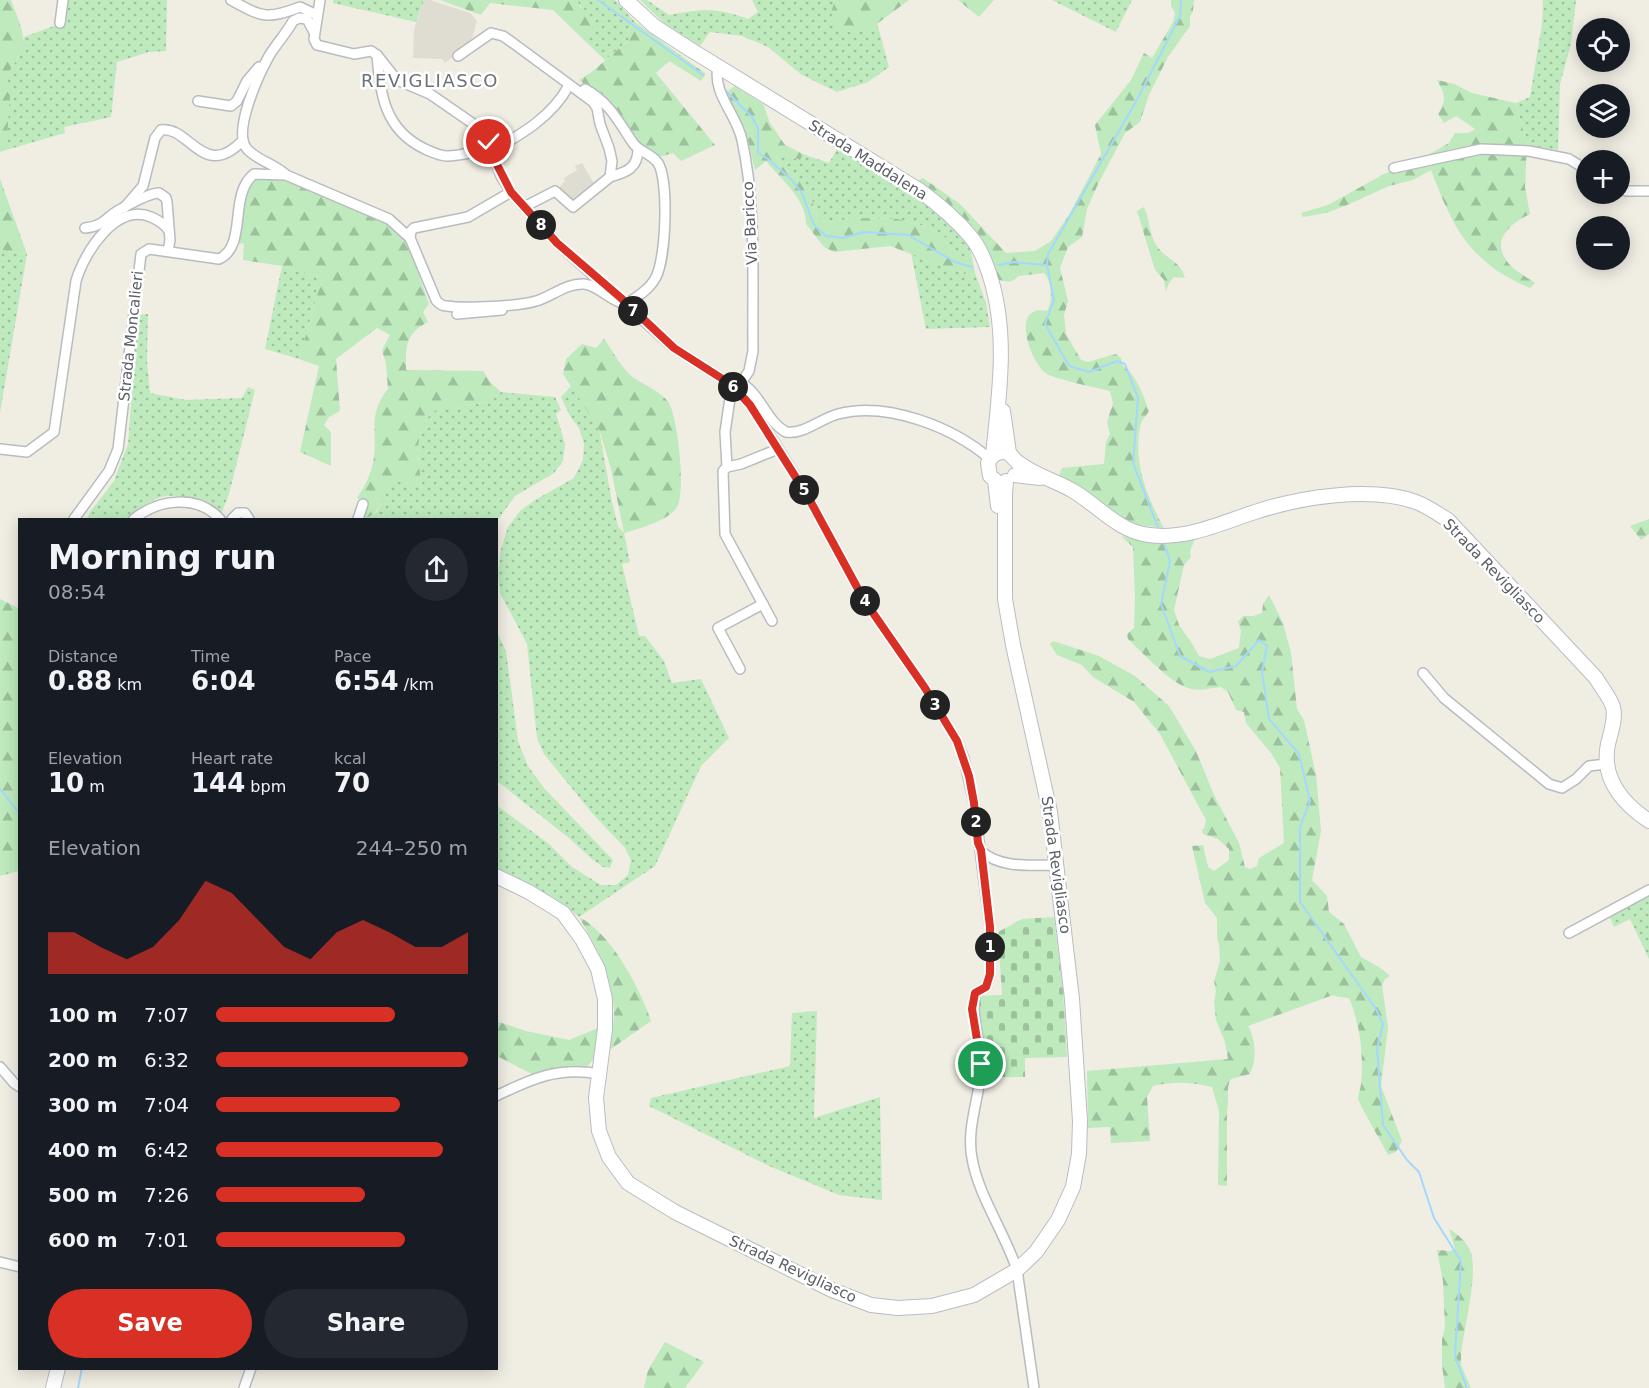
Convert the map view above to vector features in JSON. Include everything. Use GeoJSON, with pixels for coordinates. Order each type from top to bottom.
{"type":"FeatureCollection","features":[{"type":"Feature","properties":{"kind":"street"},"geometry":{"type":"LineString","coordinates":[[60,23],[63,0]]}},
{"type":"Feature","properties":{"kind":"street"},"geometry":{"type":"LineString","coordinates":[[231,0],[266,16],[278,16],[300,7],[317,15]]}},
{"type":"Feature","properties":{"kind":"street"},"geometry":{"type":"LineString","coordinates":[[320,0],[314,34],[315,42],[320,47],[354,54],[367,50],[375,54],[397,80],[441,101]]}},
{"type":"Feature","properties":{"kind":"street","name":"Strada Maddalena"},"geometry":{"type":"LineString","coordinates":[[630,2],[654,26],[919,190],[945,209],[972,238],[985,262],[996,293],[1000,324],[1001,393],[1009,470]]}},
{"type":"Feature","properties":{"kind":"street"},"geometry":{"type":"LineString","coordinates":[[198,101],[231,106],[237,101],[247,81],[267,59],[296,19],[307,19],[314,34]]}},
{"type":"Feature","properties":{"kind":"street"},"geometry":{"type":"LineString","coordinates":[[458,56],[491,33],[496,34],[513,43],[588,97],[597,108],[612,161],[610,177]]}},
{"type":"Feature","properties":{"kind":"street"},"geometry":{"type":"LineString","coordinates":[[375,54],[383,101],[403,135],[418,145],[445,156],[486,150],[511,192],[557,243],[621,298],[674,348],[737,384],[749,388],[775,424],[786,432],[797,432],[853,410],[880,411],[914,418],[972,443],[992,457]]}},
{"type":"Feature","properties":{"kind":"street"},"geometry":{"type":"LineString","coordinates":[[267,59],[250,95],[243,140],[246,148],[252,153],[286,175]]}},
{"type":"Feature","properties":{"kind":"street","name":"Via Baricco"},"geometry":{"type":"LineString","coordinates":[[718,67],[716,83],[742,140],[752,208],[753,351],[749,371],[737,384],[725,432],[727,467],[723,471],[724,534],[772,621]]}},
{"type":"Feature","properties":{"kind":"street"},"geometry":{"type":"LineString","coordinates":[[422,83],[441,101],[472,123],[486,138],[501,176]]}},
{"type":"Feature","properties":{"kind":"street"},"geometry":{"type":"LineString","coordinates":[[490,151],[515,138],[551,109],[562,98],[569,85]]}},
{"type":"Feature","properties":{"kind":"street"},"geometry":{"type":"LineString","coordinates":[[569,85],[583,88],[596,95],[619,118],[638,148],[650,154],[661,170],[665,218],[657,277],[650,286],[626,304]]}},
{"type":"Feature","properties":{"kind":"street"},"geometry":{"type":"LineString","coordinates":[[124,208],[143,186],[154,138],[161,130],[169,130],[199,151],[212,154],[226,154],[243,140]]}},
{"type":"Feature","properties":{"kind":"street"},"geometry":{"type":"LineString","coordinates":[[524,207],[555,191],[573,207],[610,177],[626,173],[632,168],[636,162],[638,148]]}},
{"type":"Feature","properties":{"kind":"street"},"geometry":{"type":"LineString","coordinates":[[1394,168],[1481,148],[1529,151],[1569,159],[1576,163]]}},
{"type":"Feature","properties":{"kind":"street","name":"Strada Moncalieri"},"geometry":{"type":"LineString","coordinates":[[75,518],[109,471],[118,449],[141,254],[149,249],[219,259],[224,257],[232,244],[243,187],[255,174],[286,175],[390,219],[410,238],[438,303],[446,306],[538,301],[563,289],[584,284],[617,302],[626,304]]}},
{"type":"Feature","properties":{"kind":"street"},"geometry":{"type":"LineString","coordinates":[[1630,191],[1649,191]]}},
{"type":"Feature","properties":{"kind":"street"},"geometry":{"type":"LineString","coordinates":[[410,238],[414,228],[468,217],[511,192]]}},
{"type":"Feature","properties":{"kind":"street"},"geometry":{"type":"LineString","coordinates":[[86,228],[100,225],[124,208],[151,194],[163,194],[167,202],[168,251]]}},
{"type":"Feature","properties":{"kind":"street"},"geometry":{"type":"LineString","coordinates":[[0,449],[27,453],[54,432],[76,281],[83,261],[91,248],[118,221],[127,216],[146,215],[159,221],[169,231]]}},
{"type":"Feature","properties":{"kind":"street"},"geometry":{"type":"LineString","coordinates":[[457,314],[500,311],[512,304]]}},
{"type":"Feature","properties":{"kind":"street"},"geometry":{"type":"LineString","coordinates":[[737,384],[807,495],[864,600],[925,688],[957,741],[969,776],[990,927],[990,974],[986,987],[975,993],[972,1009],[981,1064],[971,1132],[972,1157],[977,1178],[1017,1270],[1034,1388]]}},
{"type":"Feature","properties":{"kind":"street","name":"Strada Maddalena"},"geometry":{"type":"LineString","coordinates":[[992,457],[1001,393]]}},
{"type":"Feature","properties":{"kind":"street"},"geometry":{"type":"LineString","coordinates":[[727,467],[741,464],[778,449]]}},
{"type":"Feature","properties":{"kind":"street","name":"Strada Revigliasco"},"geometry":{"type":"LineString","coordinates":[[498,877],[529,892],[563,913],[598,969],[605,999],[605,1029],[596,1098],[599,1131],[609,1157],[628,1183],[675,1212],[832,1290],[871,1305],[898,1308],[933,1306],[974,1295],[1017,1270],[1036,1252],[1058,1220],[1073,1187],[1079,1155],[1080,1121],[1072,999],[1057,865],[1050,812],[1005,599],[1009,470],[997,452],[992,457],[988,470],[1009,470],[1050,479],[1076,492],[1129,530],[1149,535],[1174,535],[1213,528],[1254,512],[1293,501],[1342,495],[1388,496],[1417,502],[1448,520],[1596,678],[1612,706],[1613,722],[1606,764]]}},
{"type":"Feature","properties":{"kind":"street"},"geometry":{"type":"LineString","coordinates":[[135,518],[161,504],[178,501],[206,507],[218,518]]}},
{"type":"Feature","properties":{"kind":"street"},"geometry":{"type":"LineString","coordinates":[[358,518],[363,504]]}},
{"type":"Feature","properties":{"kind":"street"},"geometry":{"type":"LineString","coordinates":[[233,518],[238,513],[245,513],[248,518]]}},
{"type":"Feature","properties":{"kind":"street"},"geometry":{"type":"LineString","coordinates":[[740,669],[718,628],[763,604]]}},
{"type":"Feature","properties":{"kind":"street"},"geometry":{"type":"LineString","coordinates":[[1423,673],[1444,698],[1549,784],[1562,788],[1576,779],[1589,766],[1606,764],[1607,774],[1621,796],[1649,821]]}},
{"type":"Feature","properties":{"kind":"street"},"geometry":{"type":"LineString","coordinates":[[981,850],[987,856],[1012,864],[1057,865]]}},
{"type":"Feature","properties":{"kind":"street"},"geometry":{"type":"LineString","coordinates":[[1569,933],[1649,890]]}},
{"type":"Feature","properties":{"kind":"street"},"geometry":{"type":"LineString","coordinates":[[0,1067],[18,1086]]}},
{"type":"Feature","properties":{"kind":"street"},"geometry":{"type":"LineString","coordinates":[[498,1095],[554,1072],[575,1071],[599,1074]]}},
{"type":"Feature","properties":{"kind":"street"},"geometry":{"type":"LineString","coordinates":[[0,1262],[18,1266]]}},
{"type":"Feature","properties":{"kind":"street"},"geometry":{"type":"LineString","coordinates":[[53,1388],[58,1370]]}},
{"type":"Feature","properties":{"kind":"street"},"geometry":{"type":"LineString","coordinates":[[244,1388],[250,1370]]}},
{"type":"Feature","properties":{"kind":"shaded area"},"geometry":{"type":"Polygon","coordinates":[[[424,0],[470,13],[477,21],[471,42],[445,63],[442,59],[413,58],[414,30],[424,0]]]}},
{"type":"Feature","properties":{"kind":"shaded area"},"geometry":{"type":"Polygon","coordinates":[[[582,163],[596,187],[575,205],[558,189],[565,181],[564,178],[577,170],[575,166],[582,163]]]}},
{"type":"Feature","properties":{"kind":"green space"},"geometry":{"type":"Polygon","coordinates":[[[0,0],[11,0],[23,40],[19,56],[5,78],[11,85],[6,150],[0,152],[0,0]]]}},
{"type":"Feature","properties":{"kind":"green space"},"geometry":{"type":"Polygon","coordinates":[[[68,0],[167,0],[166,51],[149,52],[117,62],[111,117],[64,127],[65,133],[6,150],[5,78],[19,56],[24,37],[63,24],[68,0]]]}},
{"type":"Feature","properties":{"kind":"green space"},"geometry":{"type":"Polygon","coordinates":[[[333,0],[424,0],[416,22],[333,3],[333,0]]]}},
{"type":"Feature","properties":{"kind":"green space"},"geometry":{"type":"Polygon","coordinates":[[[440,0],[576,0],[580,7],[589,12],[593,24],[587,43],[553,10],[490,3],[481,15],[440,0]]]}},
{"type":"Feature","properties":{"kind":"green space"},"geometry":{"type":"Polygon","coordinates":[[[576,0],[615,0],[635,22],[627,30],[631,38],[605,60],[587,43],[593,23],[576,0]]]}},
{"type":"Feature","properties":{"kind":"green space"},"geometry":{"type":"Polygon","coordinates":[[[640,0],[647,0],[669,15],[709,10],[727,12],[748,19],[758,12],[752,0],[835,0],[831,12],[870,29],[877,23],[889,67],[868,82],[837,92],[802,75],[768,47],[742,36],[710,32],[700,46],[664,23],[640,0]]]}},
{"type":"Feature","properties":{"kind":"green space"},"geometry":{"type":"Polygon","coordinates":[[[835,0],[909,0],[870,29],[853,33],[836,29],[831,12],[835,0]]]}},
{"type":"Feature","properties":{"kind":"green space"},"geometry":{"type":"Polygon","coordinates":[[[958,0],[994,0],[979,17],[958,0]]]}},
{"type":"Feature","properties":{"kind":"green space"},"geometry":{"type":"Polygon","coordinates":[[[1052,0],[1132,0],[1116,32],[1052,0]]]}},
{"type":"Feature","properties":{"kind":"green space"},"geometry":{"type":"Polygon","coordinates":[[[1171,0],[1194,0],[1190,26],[1168,57],[1149,95],[1140,122],[1125,133],[1087,209],[1082,237],[1068,247],[1060,268],[1068,301],[1064,315],[1066,334],[1081,360],[1088,362],[1116,354],[1136,380],[1145,399],[1149,411],[1141,423],[1138,450],[1140,464],[1146,490],[1164,528],[1130,524],[1059,475],[1062,468],[1104,464],[1106,442],[1110,434],[1107,422],[1113,403],[1110,391],[1051,376],[1040,368],[1029,347],[1026,324],[1029,316],[1036,311],[1047,311],[1051,291],[1047,277],[1044,273],[1018,276],[1010,281],[999,280],[985,249],[967,223],[944,201],[917,181],[923,178],[960,204],[1006,253],[1035,251],[1051,241],[1069,215],[1101,154],[1095,125],[1131,80],[1144,53],[1152,58],[1173,22],[1175,13],[1171,0]]]}},
{"type":"Feature","properties":{"kind":"green space"},"geometry":{"type":"Polygon","coordinates":[[[1543,0],[1576,0],[1571,44],[1560,84],[1558,150],[1527,145],[1516,103],[1530,97],[1542,24],[1543,0]]]}},
{"type":"Feature","properties":{"kind":"green space"},"geometry":{"type":"Polygon","coordinates":[[[635,22],[706,74],[701,81],[669,61],[656,73],[715,145],[681,161],[673,153],[659,157],[639,143],[608,101],[579,80],[631,38],[627,30],[635,22]]]}},
{"type":"Feature","properties":{"kind":"green space"},"geometry":{"type":"Polygon","coordinates":[[[1437,80],[1454,84],[1472,93],[1516,103],[1527,145],[1525,187],[1530,214],[1517,221],[1506,231],[1501,244],[1507,262],[1535,283],[1530,288],[1492,267],[1466,241],[1447,209],[1431,170],[1413,180],[1389,186],[1326,213],[1303,217],[1301,213],[1328,205],[1384,174],[1426,156],[1449,143],[1455,133],[1469,133],[1475,129],[1456,116],[1444,123],[1438,114],[1444,97],[1437,80]]]}},
{"type":"Feature","properties":{"kind":"green space"},"geometry":{"type":"Polygon","coordinates":[[[735,86],[763,104],[770,123],[785,145],[803,154],[800,160],[782,153],[776,155],[781,165],[793,175],[804,180],[814,209],[821,221],[856,218],[898,219],[924,226],[945,237],[950,248],[973,262],[975,273],[965,274],[890,246],[834,252],[824,247],[806,224],[802,206],[785,182],[766,161],[755,170],[745,128],[726,96],[735,86]]]}},
{"type":"Feature","properties":{"kind":"green space"},"geometry":{"type":"Polygon","coordinates":[[[837,149],[934,207],[970,247],[973,262],[959,256],[950,248],[944,237],[924,226],[898,219],[856,218],[821,221],[804,181],[781,165],[776,154],[782,153],[799,160],[803,154],[829,163],[837,149]]]}},
{"type":"Feature","properties":{"kind":"green space"},"geometry":{"type":"Polygon","coordinates":[[[257,177],[277,177],[390,225],[408,244],[429,304],[423,312],[428,322],[415,331],[408,342],[406,370],[483,371],[490,382],[501,392],[490,402],[439,407],[430,415],[420,435],[419,461],[422,484],[415,487],[404,482],[391,482],[376,511],[367,518],[361,518],[367,503],[357,498],[372,468],[375,417],[381,399],[388,389],[386,364],[382,350],[390,335],[377,328],[336,359],[340,411],[329,417],[324,425],[331,432],[331,466],[300,452],[319,366],[299,359],[322,278],[282,266],[243,260],[244,244],[236,242],[245,188],[257,177]]]}},
{"type":"Feature","properties":{"kind":"green space"},"geometry":{"type":"Polygon","coordinates":[[[0,179],[27,254],[0,250],[0,179]]]}},
{"type":"Feature","properties":{"kind":"green space"},"geometry":{"type":"Polygon","coordinates":[[[1144,207],[1156,245],[1180,267],[1185,278],[1174,277],[1166,292],[1164,280],[1155,270],[1137,211],[1144,207]]]}},
{"type":"Feature","properties":{"kind":"green space"},"geometry":{"type":"Polygon","coordinates":[[[0,250],[27,254],[0,413],[0,250]]]}},
{"type":"Feature","properties":{"kind":"green space"},"geometry":{"type":"Polygon","coordinates":[[[911,253],[965,274],[975,273],[986,303],[990,327],[926,329],[911,253]]]}},
{"type":"Feature","properties":{"kind":"green space"},"geometry":{"type":"Polygon","coordinates":[[[282,266],[322,278],[299,359],[265,349],[282,266]]]}},
{"type":"Feature","properties":{"kind":"green space"},"geometry":{"type":"Polygon","coordinates":[[[148,314],[147,361],[150,393],[186,400],[242,398],[248,387],[255,390],[229,494],[221,514],[195,501],[173,496],[152,501],[129,518],[87,518],[114,481],[128,444],[138,315],[148,314]]]}},
{"type":"Feature","properties":{"kind":"green space"},"geometry":{"type":"Polygon","coordinates":[[[604,339],[628,373],[669,403],[680,456],[681,487],[677,507],[661,520],[624,533],[611,469],[599,429],[563,374],[566,359],[582,344],[596,348],[604,339]]]}},
{"type":"Feature","properties":{"kind":"green space"},"geometry":{"type":"Polygon","coordinates":[[[572,385],[599,429],[612,502],[618,526],[624,533],[630,562],[622,564],[639,636],[645,636],[664,661],[672,683],[701,679],[729,738],[701,766],[655,866],[579,917],[553,897],[498,870],[498,806],[549,844],[572,867],[601,885],[616,885],[628,875],[631,860],[625,848],[592,813],[544,754],[537,738],[527,644],[500,593],[498,573],[501,549],[508,527],[520,511],[574,478],[583,460],[584,444],[579,428],[561,397],[572,385]]]}},
{"type":"Feature","properties":{"kind":"green space"},"geometry":{"type":"Polygon","coordinates":[[[501,392],[555,397],[561,410],[556,414],[565,444],[563,461],[554,473],[515,496],[498,520],[367,518],[377,512],[390,482],[404,482],[415,487],[422,484],[419,461],[420,435],[430,415],[439,407],[490,402],[501,392]]]}},
{"type":"Feature","properties":{"kind":"green space"},"geometry":{"type":"Polygon","coordinates":[[[1649,519],[1649,534],[1641,540],[1630,526],[1649,519]]]}},
{"type":"Feature","properties":{"kind":"green space"},"geometry":{"type":"Polygon","coordinates":[[[1121,536],[1149,542],[1195,539],[1190,551],[1191,557],[1184,565],[1174,610],[1179,625],[1199,656],[1210,659],[1239,648],[1241,631],[1238,622],[1243,616],[1262,613],[1263,604],[1269,595],[1283,623],[1291,653],[1297,709],[1304,720],[1316,775],[1321,831],[1312,880],[1327,896],[1329,912],[1344,924],[1361,957],[1390,976],[1382,985],[1388,1028],[1381,1086],[1402,1141],[1396,1152],[1388,1155],[1359,1102],[1362,1062],[1356,1018],[1349,998],[1333,995],[1248,1026],[1254,1043],[1255,1056],[1250,1074],[1231,1079],[1228,1086],[1227,1186],[1218,1185],[1219,1111],[1212,1087],[1182,1083],[1153,1086],[1147,1097],[1150,1141],[1111,1143],[1110,1127],[1088,1128],[1087,1071],[1228,1059],[1225,1042],[1216,1020],[1214,1002],[1216,991],[1214,981],[1220,961],[1217,918],[1205,903],[1192,846],[1203,845],[1208,867],[1214,871],[1229,860],[1229,849],[1218,839],[1203,834],[1202,829],[1204,829],[1206,820],[1160,734],[1134,702],[1093,677],[1082,665],[1057,655],[1050,644],[1053,641],[1099,656],[1135,676],[1169,706],[1196,751],[1214,795],[1239,843],[1245,867],[1250,869],[1257,866],[1259,858],[1284,843],[1280,768],[1271,753],[1246,723],[1244,712],[1236,710],[1228,692],[1221,687],[1196,690],[1173,680],[1128,639],[1127,634],[1134,628],[1133,547],[1121,536]]]}},
{"type":"Feature","properties":{"kind":"green space"},"geometry":{"type":"Polygon","coordinates":[[[0,599],[18,608],[18,871],[0,876],[0,599]]]}},
{"type":"Feature","properties":{"kind":"green space"},"geometry":{"type":"Polygon","coordinates":[[[498,634],[506,651],[518,741],[528,766],[544,788],[613,860],[610,868],[603,867],[592,859],[498,782],[498,634]]]}},
{"type":"Feature","properties":{"kind":"green space"},"geometry":{"type":"Polygon","coordinates":[[[1649,894],[1649,959],[1630,919],[1614,927],[1610,918],[1649,894]]]}},
{"type":"Feature","properties":{"kind":"green space"},"geometry":{"type":"Polygon","coordinates":[[[579,917],[602,935],[613,948],[640,993],[651,1021],[608,1051],[614,1019],[611,988],[598,951],[579,917]]]}},
{"type":"Feature","properties":{"kind":"green space"},"geometry":{"type":"Polygon","coordinates":[[[1054,917],[1063,991],[1067,1057],[1025,1058],[1025,1077],[989,1077],[989,1062],[986,1060],[977,1024],[977,996],[1002,995],[998,932],[1022,919],[1054,917]]]}},
{"type":"Feature","properties":{"kind":"green space"},"geometry":{"type":"Polygon","coordinates":[[[817,1011],[814,1118],[880,1097],[882,1200],[839,1195],[769,1166],[649,1106],[651,1098],[790,1066],[792,1013],[817,1011]]]}},
{"type":"Feature","properties":{"kind":"green space"},"geometry":{"type":"Polygon","coordinates":[[[498,1022],[526,1031],[569,1040],[598,1028],[595,1058],[586,1067],[552,1069],[532,1074],[498,1057],[498,1022]]]}},
{"type":"Feature","properties":{"kind":"green space"},"geometry":{"type":"Polygon","coordinates":[[[1449,1229],[1468,1246],[1473,1263],[1472,1288],[1461,1353],[1461,1365],[1471,1388],[1445,1388],[1442,1365],[1442,1339],[1445,1327],[1443,1281],[1437,1250],[1455,1249],[1449,1229]]]}},
{"type":"Feature","properties":{"kind":"green space"},"geometry":{"type":"Polygon","coordinates":[[[665,1342],[704,1362],[685,1388],[644,1388],[648,1370],[665,1342]]]}},
{"type":"Feature","properties":{"kind":"waterway"},"geometry":{"type":"LineString","coordinates":[[598,0],[703,75]]}},
{"type":"Feature","properties":{"kind":"waterway"},"geometry":{"type":"LineString","coordinates":[[1159,530],[1133,463],[1138,398],[1125,364],[1117,361],[1089,372],[1069,366],[1045,324],[1054,300],[1047,265],[1048,254],[1137,100],[1180,16],[1181,0]]}},
{"type":"Feature","properties":{"kind":"waterway"},"geometry":{"type":"LineString","coordinates":[[724,89],[751,116],[758,128],[758,153],[790,178],[802,193],[814,225],[826,236],[843,238],[864,232],[908,235],[955,262],[972,267]]}},
{"type":"Feature","properties":{"kind":"waterway"},"geometry":{"type":"LineString","coordinates":[[999,265],[1014,262],[1046,265]]}},
{"type":"Feature","properties":{"kind":"waterway"},"geometry":{"type":"LineString","coordinates":[[1163,541],[1170,561],[1161,604],[1180,656],[1209,672],[1236,666],[1259,640],[1267,646],[1262,672],[1269,719],[1299,754],[1310,801],[1300,827],[1300,902],[1376,1009],[1383,1024],[1377,1049],[1383,1125],[1407,1160],[1419,1172],[1434,1218],[1461,1261],[1455,1356],[1467,1388]]}},
{"type":"Feature","properties":{"kind":"waterway"},"geometry":{"type":"LineString","coordinates":[[0,789],[18,812]]}},
{"type":"Feature","properties":{"kind":"waterway"},"geometry":{"type":"LineString","coordinates":[[78,1388],[82,1370]]}},
{"type":"Feature","properties":{"kind":"district","name":"REVIGLIASCO"},"geometry":{"type":"Point","coordinates":[430,80]}},
{"type":"Feature","properties":{"kind":"route"},"geometry":{"type":"LineString","coordinates":[[489,142],[501,176],[511,192],[557,243],[621,298],[674,348],[732,385],[750,405],[807,495],[864,600],[925,688],[957,741],[969,776],[974,803],[990,927],[990,974],[986,987],[975,993],[972,1009],[981,1064]]}}]}
